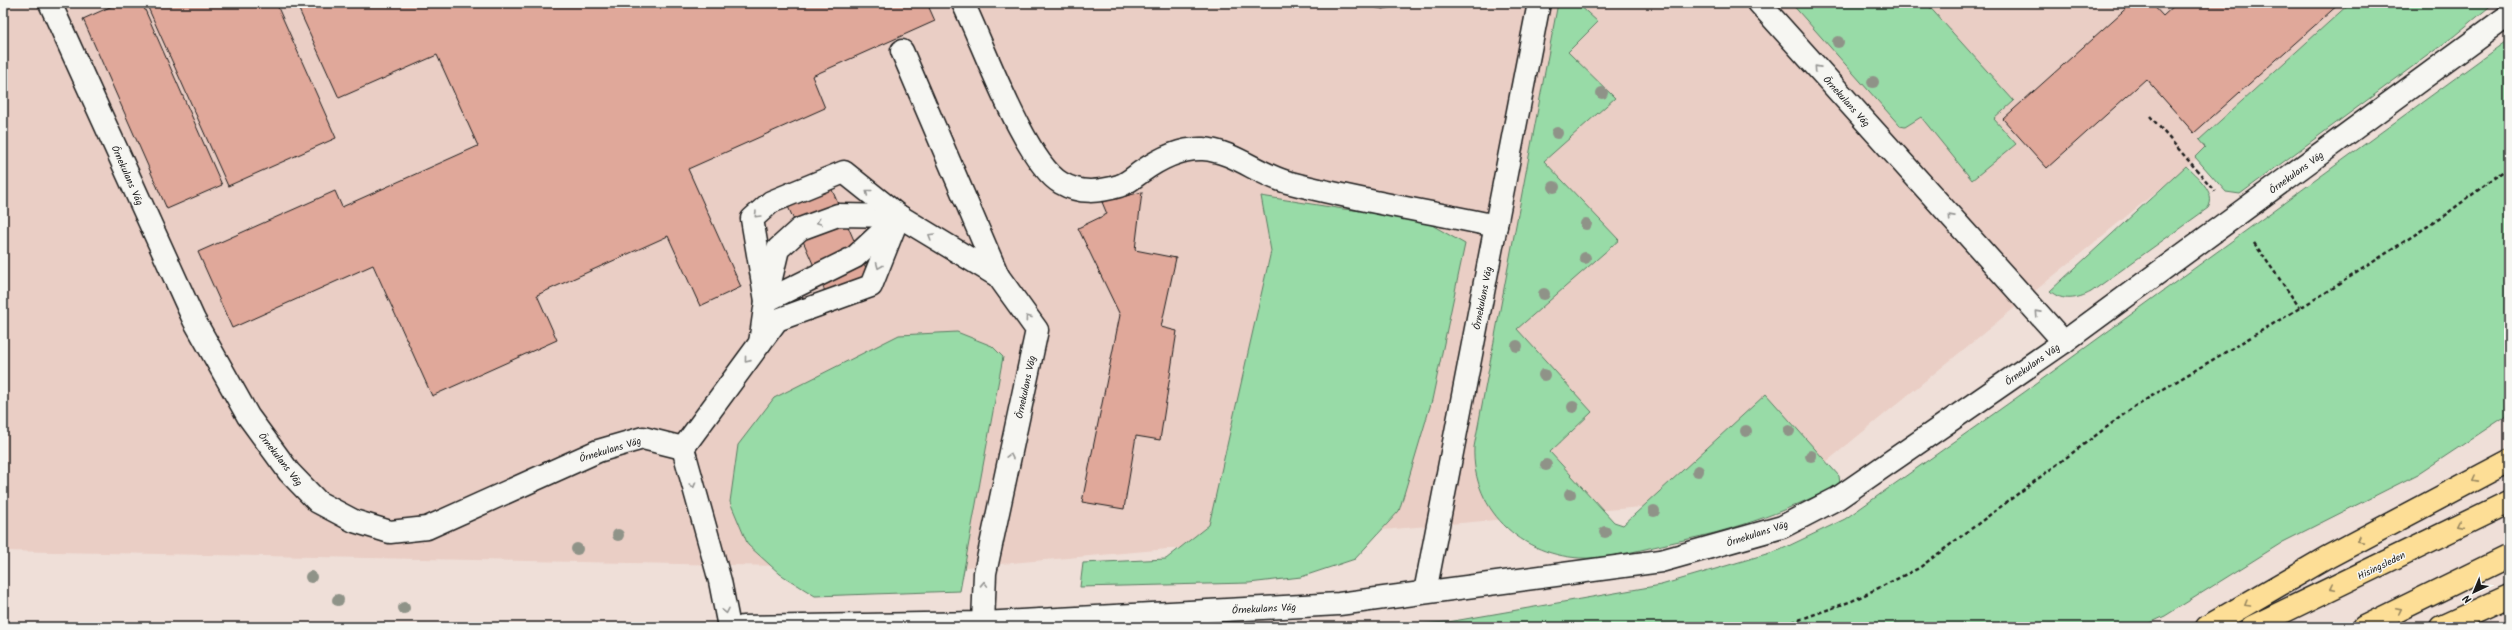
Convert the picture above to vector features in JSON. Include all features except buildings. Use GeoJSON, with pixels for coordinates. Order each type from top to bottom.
{"type":"FeatureCollection","features":[{"type":"Feature","properties":{"kind":"highway"},"geometry":{"type":"LineString","coordinates":[[2207,627],[2326,558],[2509,461]]}},
{"type":"Feature","properties":{"kind":"highway","name":"Hisingsleden"},"geometry":{"type":"LineString","coordinates":[[2252,627],[2509,502]]}},
{"type":"Feature","properties":{"kind":"highway"},"geometry":{"type":"LineString","coordinates":[[2364,627],[2509,556]]}},
{"type":"Feature","properties":{"kind":"highway"},"geometry":{"type":"LineString","coordinates":[[2441,627],[2509,596]]}},
{"type":"Feature","properties":{"kind":"street","name":"Örnekulans Väg"},"geometry":{"type":"LineString","coordinates":[[50,3],[194,320],[248,416],[289,472],[318,502],[354,522],[390,532],[427,528],[574,460],[598,451],[643,438],[683,448]]}},
{"type":"Feature","properties":{"kind":"street"},"geometry":{"type":"LineString","coordinates":[[963,3],[1026,141],[1043,167],[1061,183],[1084,192],[1105,190],[1125,184],[1166,157],[1183,151],[1203,149],[1224,154],[1285,182],[1496,226]]}},
{"type":"Feature","properties":{"kind":"street","name":"Örnekulans Väg"},"geometry":{"type":"LineString","coordinates":[[1425,592],[1539,3]]}},
{"type":"Feature","properties":{"kind":"street","name":"Örnekulans Väg"},"geometry":{"type":"LineString","coordinates":[[1759,3],[2064,342]]}},
{"type":"Feature","properties":{"kind":"street","name":"Örnekulans Väg"},"geometry":{"type":"LineString","coordinates":[[743,627],[983,623],[1339,604],[1661,561],[1782,527],[1838,498],[2064,342],[2509,15]]}},
{"type":"Feature","properties":{"kind":"street"},"geometry":{"type":"LineString","coordinates":[[902,51],[998,276]]}},
{"type":"Feature","properties":{"kind":"street","name":"Örnekulans Väg"},"geometry":{"type":"LineString","coordinates":[[760,343],[766,301],[752,219],[771,202],[844,172],[899,216],[998,276],[1037,330],[985,573],[983,623]]}},
{"type":"Feature","properties":{"kind":"street"},"geometry":{"type":"LineString","coordinates":[[766,301],[778,249],[800,229],[838,215],[899,216]]}},
{"type":"Feature","properties":{"kind":"street"},"geometry":{"type":"LineString","coordinates":[[729,627],[720,581],[683,448],[777,320],[871,286],[899,216]]}},
{"type":"Feature","properties":{"kind":"street"},"geometry":{"type":"LineString","coordinates":[[766,301],[856,257],[899,216]]}},
{"type":"Feature","properties":{"kind":"path"},"geometry":{"type":"LineString","coordinates":[[2150,116],[2216,194]]}},
{"type":"Feature","properties":{"kind":"path"},"geometry":{"type":"LineString","coordinates":[[1779,627],[1852,601],[1919,568],[2135,406],[2300,308],[2445,215],[2509,167]]}},
{"type":"Feature","properties":{"kind":"path"},"geometry":{"type":"LineString","coordinates":[[2250,237],[2300,308]]}},
{"type":"Feature","properties":{"kind":"shaded area"},"geometry":{"type":"Polygon","coordinates":[[[3,3],[2387,3],[1787,494],[944,569],[3,551],[3,3]]]}},
{"type":"Feature","properties":{"kind":"green space"},"geometry":{"type":"Polygon","coordinates":[[[1558,3],[1577,3],[1598,22],[1568,52],[1615,98],[1544,161],[1619,240],[1517,329],[1592,412],[1550,452],[1614,522],[1623,525],[1766,394],[1839,476],[1840,483],[1820,495],[1777,513],[1732,528],[1627,553],[1592,558],[1568,557],[1546,551],[1525,542],[1508,528],[1493,512],[1482,493],[1476,471],[1474,447],[1558,3]]]}},
{"type":"Feature","properties":{"kind":"green space"},"geometry":{"type":"Polygon","coordinates":[[[1791,3],[1926,3],[2014,101],[1994,119],[2016,144],[1972,180],[1921,117],[1905,127],[1900,126],[1791,3]]]}},
{"type":"Feature","properties":{"kind":"green space"},"geometry":{"type":"Polygon","coordinates":[[[2350,3],[2494,3],[2454,36],[2240,194],[2226,192],[2195,157],[2205,147],[2199,140],[2350,3]]]}},
{"type":"Feature","properties":{"kind":"green space"},"geometry":{"type":"Polygon","coordinates":[[[2509,39],[2509,414],[2420,473],[2283,542],[2165,616],[2141,627],[1367,627],[1448,622],[1661,585],[1780,550],[1845,519],[2026,391],[2509,39]]]}},
{"type":"Feature","properties":{"kind":"green space"},"geometry":{"type":"Polygon","coordinates":[[[2186,166],[2200,179],[2208,190],[2210,202],[2208,208],[2091,292],[2075,298],[2065,298],[2060,297],[2050,291],[2186,166]]]}},
{"type":"Feature","properties":{"kind":"green space"},"geometry":{"type":"Polygon","coordinates":[[[1261,196],[1343,209],[1416,216],[1465,244],[1432,400],[1399,511],[1355,559],[1301,577],[1249,583],[1080,587],[1083,563],[1166,559],[1209,525],[1271,251],[1261,196]]]}},
{"type":"Feature","properties":{"kind":"green space"},"geometry":{"type":"Polygon","coordinates":[[[957,332],[992,346],[1003,357],[960,591],[815,596],[780,574],[748,545],[730,502],[738,445],[774,398],[899,335],[957,332]]]}}]}
